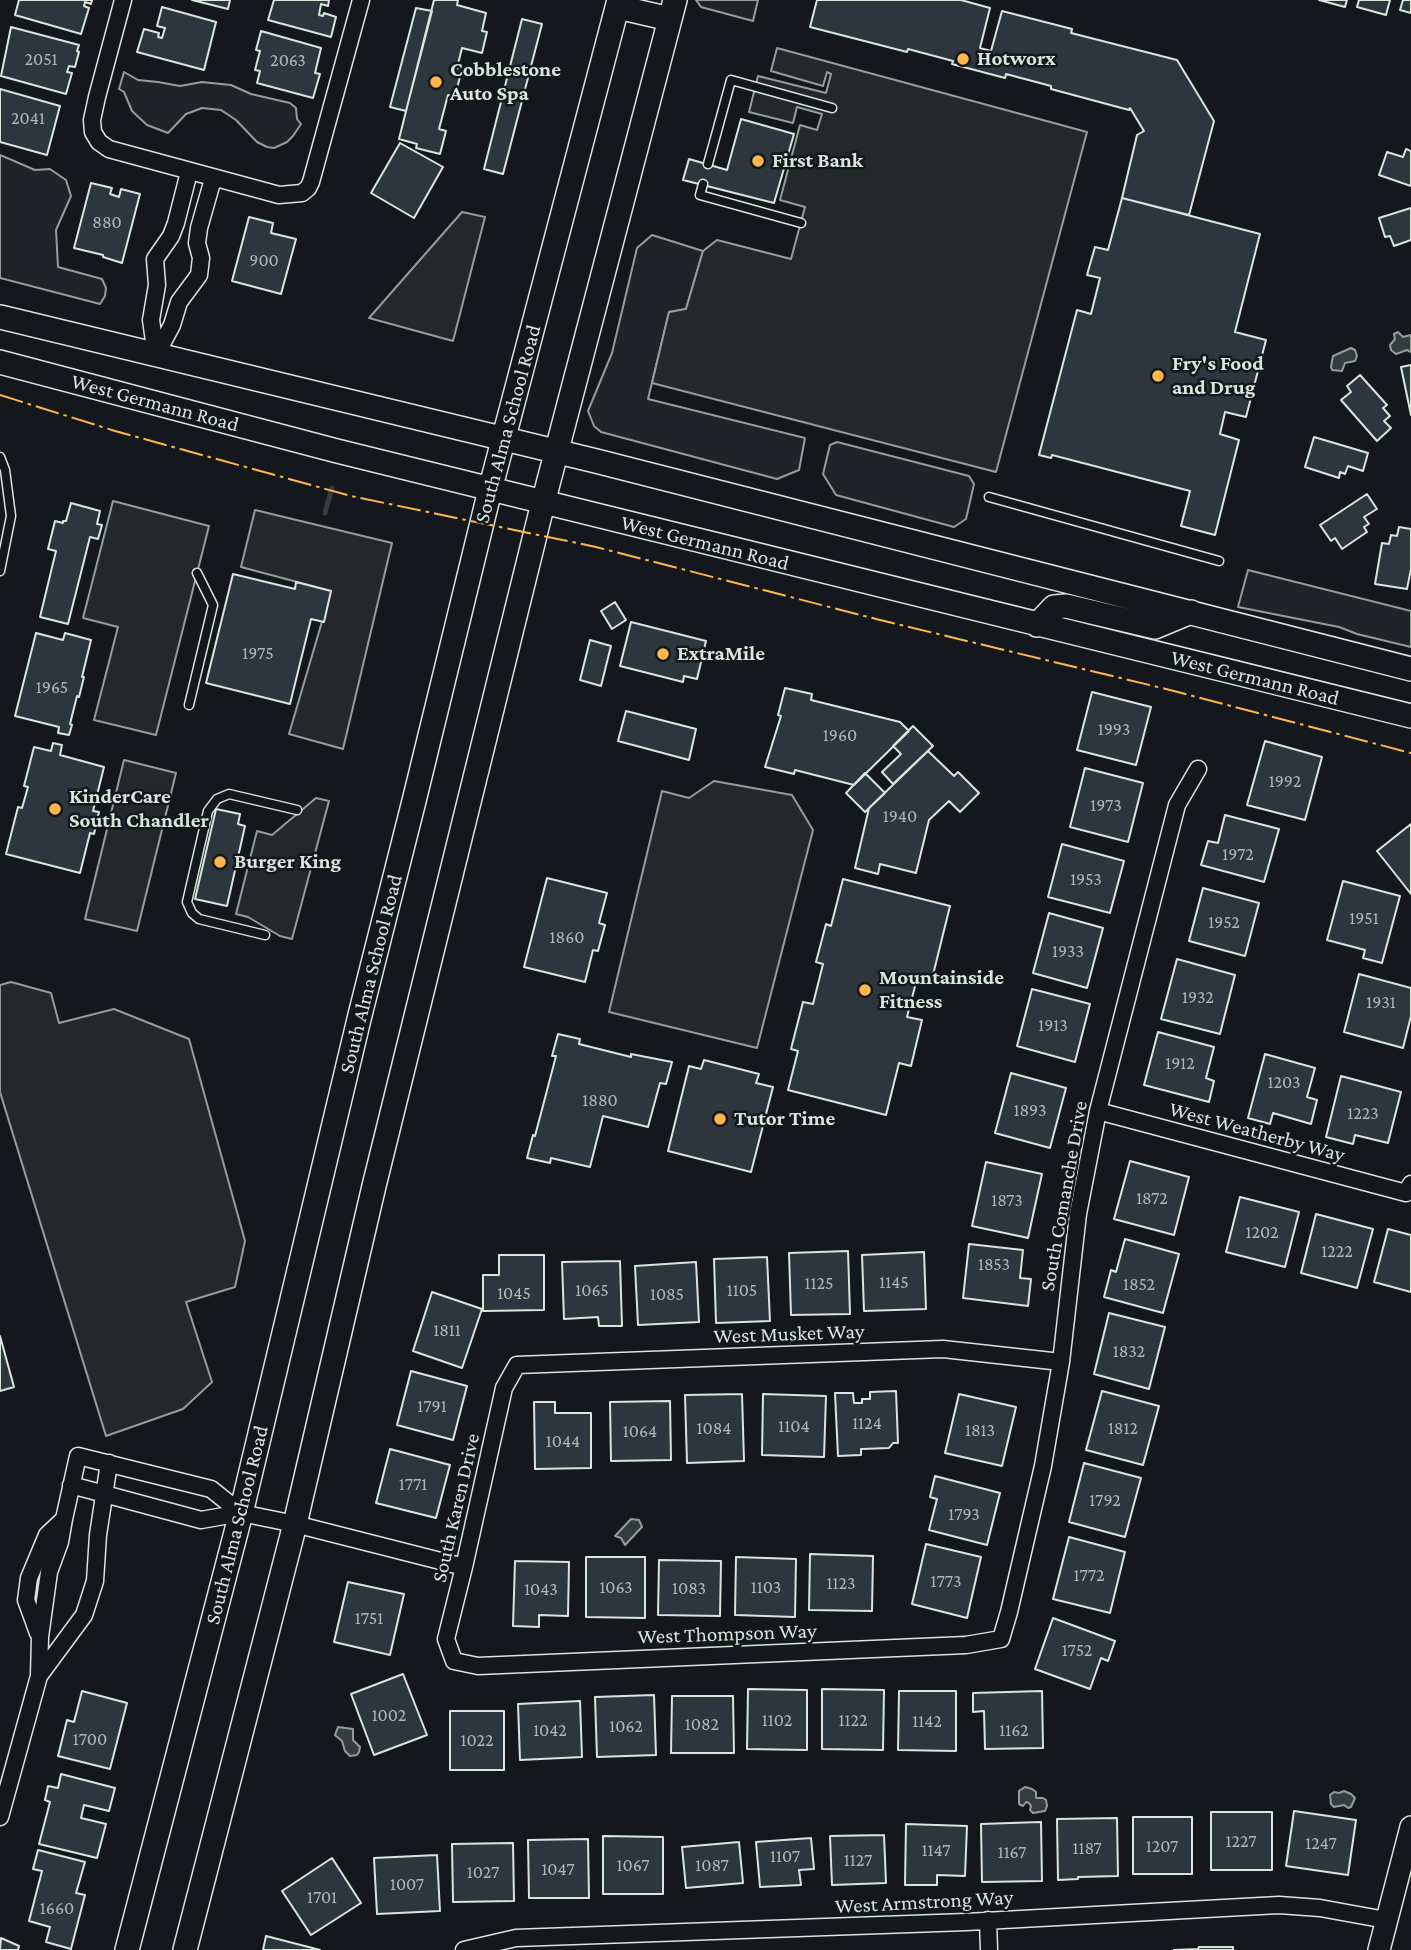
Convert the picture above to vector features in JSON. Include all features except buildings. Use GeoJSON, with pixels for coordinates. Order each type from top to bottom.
{"type":"FeatureCollection","features":[{"type":"Feature","properties":{"kind":"main road"},"geometry":{"type":"LineString","coordinates":[[185,1950],[295,1524],[374,1186],[544,503],[672,9],[618,3]]}},
{"type":"Feature","properties":{"kind":"main road","name":"South Alma School Road"},"geometry":{"type":"LineString","coordinates":[[127,1950],[241,1513],[356,1014],[414,801],[490,490],[618,3]]}},
{"type":"Feature","properties":{"kind":"main road"},"geometry":{"type":"LineString","coordinates":[[0,317],[557,452],[1411,669]]}},
{"type":"Feature","properties":{"kind":"main road","name":"West Germann Road"},"geometry":{"type":"LineString","coordinates":[[0,362],[337,452],[1411,716]]}},
{"type":"Feature","properties":{"kind":"main road"},"geometry":{"type":"LineString","coordinates":[[1037,625],[1054,607],[1066,606],[1155,627],[1191,612]]}},
{"type":"Feature","properties":{"kind":"street"},"geometry":{"type":"LineString","coordinates":[[123,0],[92,121],[93,132],[99,142],[109,149],[279,195],[302,192],[311,182],[361,0]]}},
{"type":"Feature","properties":{"kind":"street"},"geometry":{"type":"LineString","coordinates":[[156,355],[152,320],[157,285],[155,259],[171,236],[189,172]]}},
{"type":"Feature","properties":{"kind":"street"},"geometry":{"type":"LineString","coordinates":[[156,355],[172,326],[179,302],[199,275],[199,228],[213,178]]}},
{"type":"Feature","properties":{"kind":"street"},"geometry":{"type":"LineString","coordinates":[[171,236],[197,243]]}},
{"type":"Feature","properties":{"kind":"street","name":"South Comanche Drive"},"geometry":{"type":"LineString","coordinates":[[1001,1639],[1043,1466],[1061,1362],[1077,1214],[1098,1111],[1177,806],[1198,769]]}},
{"type":"Feature","properties":{"kind":"street","name":"West Weatherby Way"},"geometry":{"type":"LineString","coordinates":[[1098,1111],[1408,1188]]}},
{"type":"Feature","properties":{"kind":"street","name":"West Musket Way"},"geometry":{"type":"LineString","coordinates":[[517,1365],[943,1349],[1061,1362]]}},
{"type":"Feature","properties":{"kind":"street","name":"South Karen Drive"},"geometry":{"type":"LineString","coordinates":[[454,1661],[446,1639],[505,1388],[517,1365]]}},
{"type":"Feature","properties":{"kind":"street"},"geometry":{"type":"LineString","coordinates":[[0,1817],[39,1676],[40,1637],[49,1572],[60,1542],[78,1456],[211,1489],[241,1513]]}},
{"type":"Feature","properties":{"kind":"street"},"geometry":{"type":"LineString","coordinates":[[39,1676],[84,1615],[95,1581],[108,1463]]}},
{"type":"Feature","properties":{"kind":"street"},"geometry":{"type":"LineString","coordinates":[[71,1485],[201,1520],[241,1513],[464,1567]]}},
{"type":"Feature","properties":{"kind":"street","name":"West Thompson Way"},"geometry":{"type":"LineString","coordinates":[[454,1661],[478,1666],[966,1645],[1001,1639]]}},
{"type":"Feature","properties":{"kind":"street"},"geometry":{"type":"LineString","coordinates":[[1378,1950],[1411,1827]]}},
{"type":"Feature","properties":{"kind":"street","name":"West Armstrong Way"},"geometry":{"type":"LineString","coordinates":[[464,1950],[516,1938],[966,1922],[1279,1905],[1320,1908],[1386,1920]]}},
{"type":"Feature","properties":{"kind":"street"},"geometry":{"type":"LineString","coordinates":[[988,1920],[989,1950]]}},
{"type":"Feature","properties":{"kind":"lane"},"geometry":{"type":"LineString","coordinates":[[708,164],[731,80],[832,108]]}},
{"type":"Feature","properties":{"kind":"lane"},"geometry":{"type":"LineString","coordinates":[[703,184],[700,195],[800,223]]}},
{"type":"Feature","properties":{"kind":"lane"},"geometry":{"type":"LineString","coordinates":[[0,457],[5,470],[11,516],[0,570]]}},
{"type":"Feature","properties":{"kind":"lane"},"geometry":{"type":"LineString","coordinates":[[989,497],[1219,561]]}},
{"type":"Feature","properties":{"kind":"lane"},"geometry":{"type":"LineString","coordinates":[[189,705],[213,605],[197,573]]}},
{"type":"Feature","properties":{"kind":"lane"},"geometry":{"type":"LineString","coordinates":[[265,936],[199,919],[192,913],[187,902],[208,811],[217,799],[229,794],[297,810]]}},
{"type":"Feature","properties":{"kind":"shaded area"},"geometry":{"type":"Polygon","coordinates":[[[696,0],[758,0],[753,21],[701,7],[696,0]]]}},
{"type":"Feature","properties":{"kind":"shaded area"},"geometry":{"type":"Polygon","coordinates":[[[777,48],[1087,132],[996,472],[652,383],[669,312],[686,309],[703,251],[717,240],[791,259],[805,207],[780,200],[800,125],[817,130],[822,114],[797,107],[793,123],[749,112],[758,76],[826,93],[831,74],[827,72],[823,86],[771,71],[777,48]]]}},
{"type":"Feature","properties":{"kind":"shaded area"},"geometry":{"type":"Polygon","coordinates":[[[124,72],[138,80],[180,86],[202,82],[231,85],[251,94],[290,103],[296,108],[297,119],[301,124],[287,142],[274,148],[267,147],[257,142],[236,120],[221,110],[202,108],[186,114],[168,133],[147,125],[132,111],[124,92],[119,89],[124,72]]]}},
{"type":"Feature","properties":{"kind":"shaded area"},"geometry":{"type":"Polygon","coordinates":[[[0,155],[35,170],[50,169],[66,180],[71,196],[56,230],[58,267],[102,279],[106,288],[100,304],[0,278],[0,155]]]}},
{"type":"Feature","properties":{"kind":"shaded area"},"geometry":{"type":"Polygon","coordinates":[[[462,212],[485,217],[453,341],[369,318],[462,212]]]}},
{"type":"Feature","properties":{"kind":"shaded area"},"geometry":{"type":"Polygon","coordinates":[[[652,235],[703,251],[686,309],[669,312],[648,399],[805,438],[799,470],[777,479],[601,432],[594,426],[588,411],[612,353],[637,248],[652,235]]]}},
{"type":"Feature","properties":{"kind":"shaded area"},"geometry":{"type":"Polygon","coordinates":[[[1398,332],[1403,337],[1411,335],[1411,352],[1407,350],[1396,354],[1391,350],[1394,334],[1398,332]]]}},
{"type":"Feature","properties":{"kind":"shaded area"},"geometry":{"type":"Polygon","coordinates":[[[1351,348],[1357,356],[1355,361],[1345,363],[1342,371],[1332,370],[1333,356],[1351,348]]]}},
{"type":"Feature","properties":{"kind":"shaded area"},"geometry":{"type":"Polygon","coordinates":[[[837,442],[969,476],[974,484],[966,519],[954,527],[836,495],[823,474],[830,445],[837,442]]]}},
{"type":"Feature","properties":{"kind":"shaded area"},"geometry":{"type":"Polygon","coordinates":[[[113,501],[209,526],[156,735],[94,720],[118,627],[83,618],[113,501]]]}},
{"type":"Feature","properties":{"kind":"shaded area"},"geometry":{"type":"Polygon","coordinates":[[[255,510],[392,543],[343,749],[289,734],[331,591],[241,567],[255,510]]]}},
{"type":"Feature","properties":{"kind":"shaded area"},"geometry":{"type":"Polygon","coordinates":[[[1248,570],[1411,611],[1411,647],[1339,627],[1238,607],[1248,570]]]}},
{"type":"Feature","properties":{"kind":"shaded area"},"geometry":{"type":"Polygon","coordinates":[[[124,760],[176,773],[137,931],[85,919],[124,760]]]}},
{"type":"Feature","properties":{"kind":"shaded area"},"geometry":{"type":"Polygon","coordinates":[[[714,781],[792,795],[813,830],[757,1048],[609,1012],[662,791],[689,798],[714,781]]]}},
{"type":"Feature","properties":{"kind":"shaded area"},"geometry":{"type":"Polygon","coordinates":[[[316,798],[329,801],[292,939],[280,936],[248,917],[236,914],[257,831],[272,835],[316,798]]]}},
{"type":"Feature","properties":{"kind":"shaded area"},"geometry":{"type":"Polygon","coordinates":[[[11,982],[51,993],[59,1023],[114,1009],[189,1039],[245,1241],[235,1287],[186,1302],[212,1382],[183,1409],[106,1436],[0,1092],[0,985],[11,982]]]}},
{"type":"Feature","properties":{"kind":"shaded area"},"geometry":{"type":"Polygon","coordinates":[[[631,1519],[639,1520],[642,1527],[625,1545],[621,1538],[615,1536],[631,1519]]]}},
{"type":"Feature","properties":{"kind":"shaded area"},"geometry":{"type":"Polygon","coordinates":[[[338,1727],[353,1729],[353,1740],[360,1747],[357,1755],[350,1756],[345,1751],[342,1741],[335,1735],[338,1727]]]}},
{"type":"Feature","properties":{"kind":"shaded area"},"geometry":{"type":"Polygon","coordinates":[[[1025,1787],[1036,1792],[1036,1798],[1046,1800],[1045,1811],[1033,1813],[1029,1803],[1026,1802],[1023,1806],[1019,1804],[1019,1791],[1025,1787]]]}},
{"type":"Feature","properties":{"kind":"shaded area"},"geometry":{"type":"Polygon","coordinates":[[[1344,1791],[1355,1798],[1351,1807],[1334,1807],[1330,1795],[1344,1791]]]}},
{"type":"Feature","properties":{"kind":"waterway"},"geometry":{"type":"LineString","coordinates":[[325,513],[332,488]]}},
{"type":"Feature","properties":{"kind":"power"},"geometry":{"type":"LineString","coordinates":[[0,395],[115,431],[351,496],[596,547],[1411,753]]}},
{"type":"Feature","properties":{"kind":"place","name":"Hotworx"},"geometry":{"type":"Point","coordinates":[963,59]}},
{"type":"Feature","properties":{"kind":"place","name":"Cobblestone Auto Spa"},"geometry":{"type":"Point","coordinates":[436,82]}},
{"type":"Feature","properties":{"kind":"place","name":"First Bank"},"geometry":{"type":"Point","coordinates":[758,161]}},
{"type":"Feature","properties":{"kind":"place","name":"Fry's Food and Drug"},"geometry":{"type":"Point","coordinates":[1158,376]}},
{"type":"Feature","properties":{"kind":"place","name":"ExtraMile"},"geometry":{"type":"Point","coordinates":[663,654]}},
{"type":"Feature","properties":{"kind":"place","name":"KinderCare South Chandler"},"geometry":{"type":"Point","coordinates":[55,809]}},
{"type":"Feature","properties":{"kind":"place","name":"Burger King"},"geometry":{"type":"Point","coordinates":[220,862]}},
{"type":"Feature","properties":{"kind":"place","name":"Mountainside Fitness"},"geometry":{"type":"Point","coordinates":[865,990]}},
{"type":"Feature","properties":{"kind":"place","name":"Tutor Time"},"geometry":{"type":"Point","coordinates":[720,1119]}}]}
